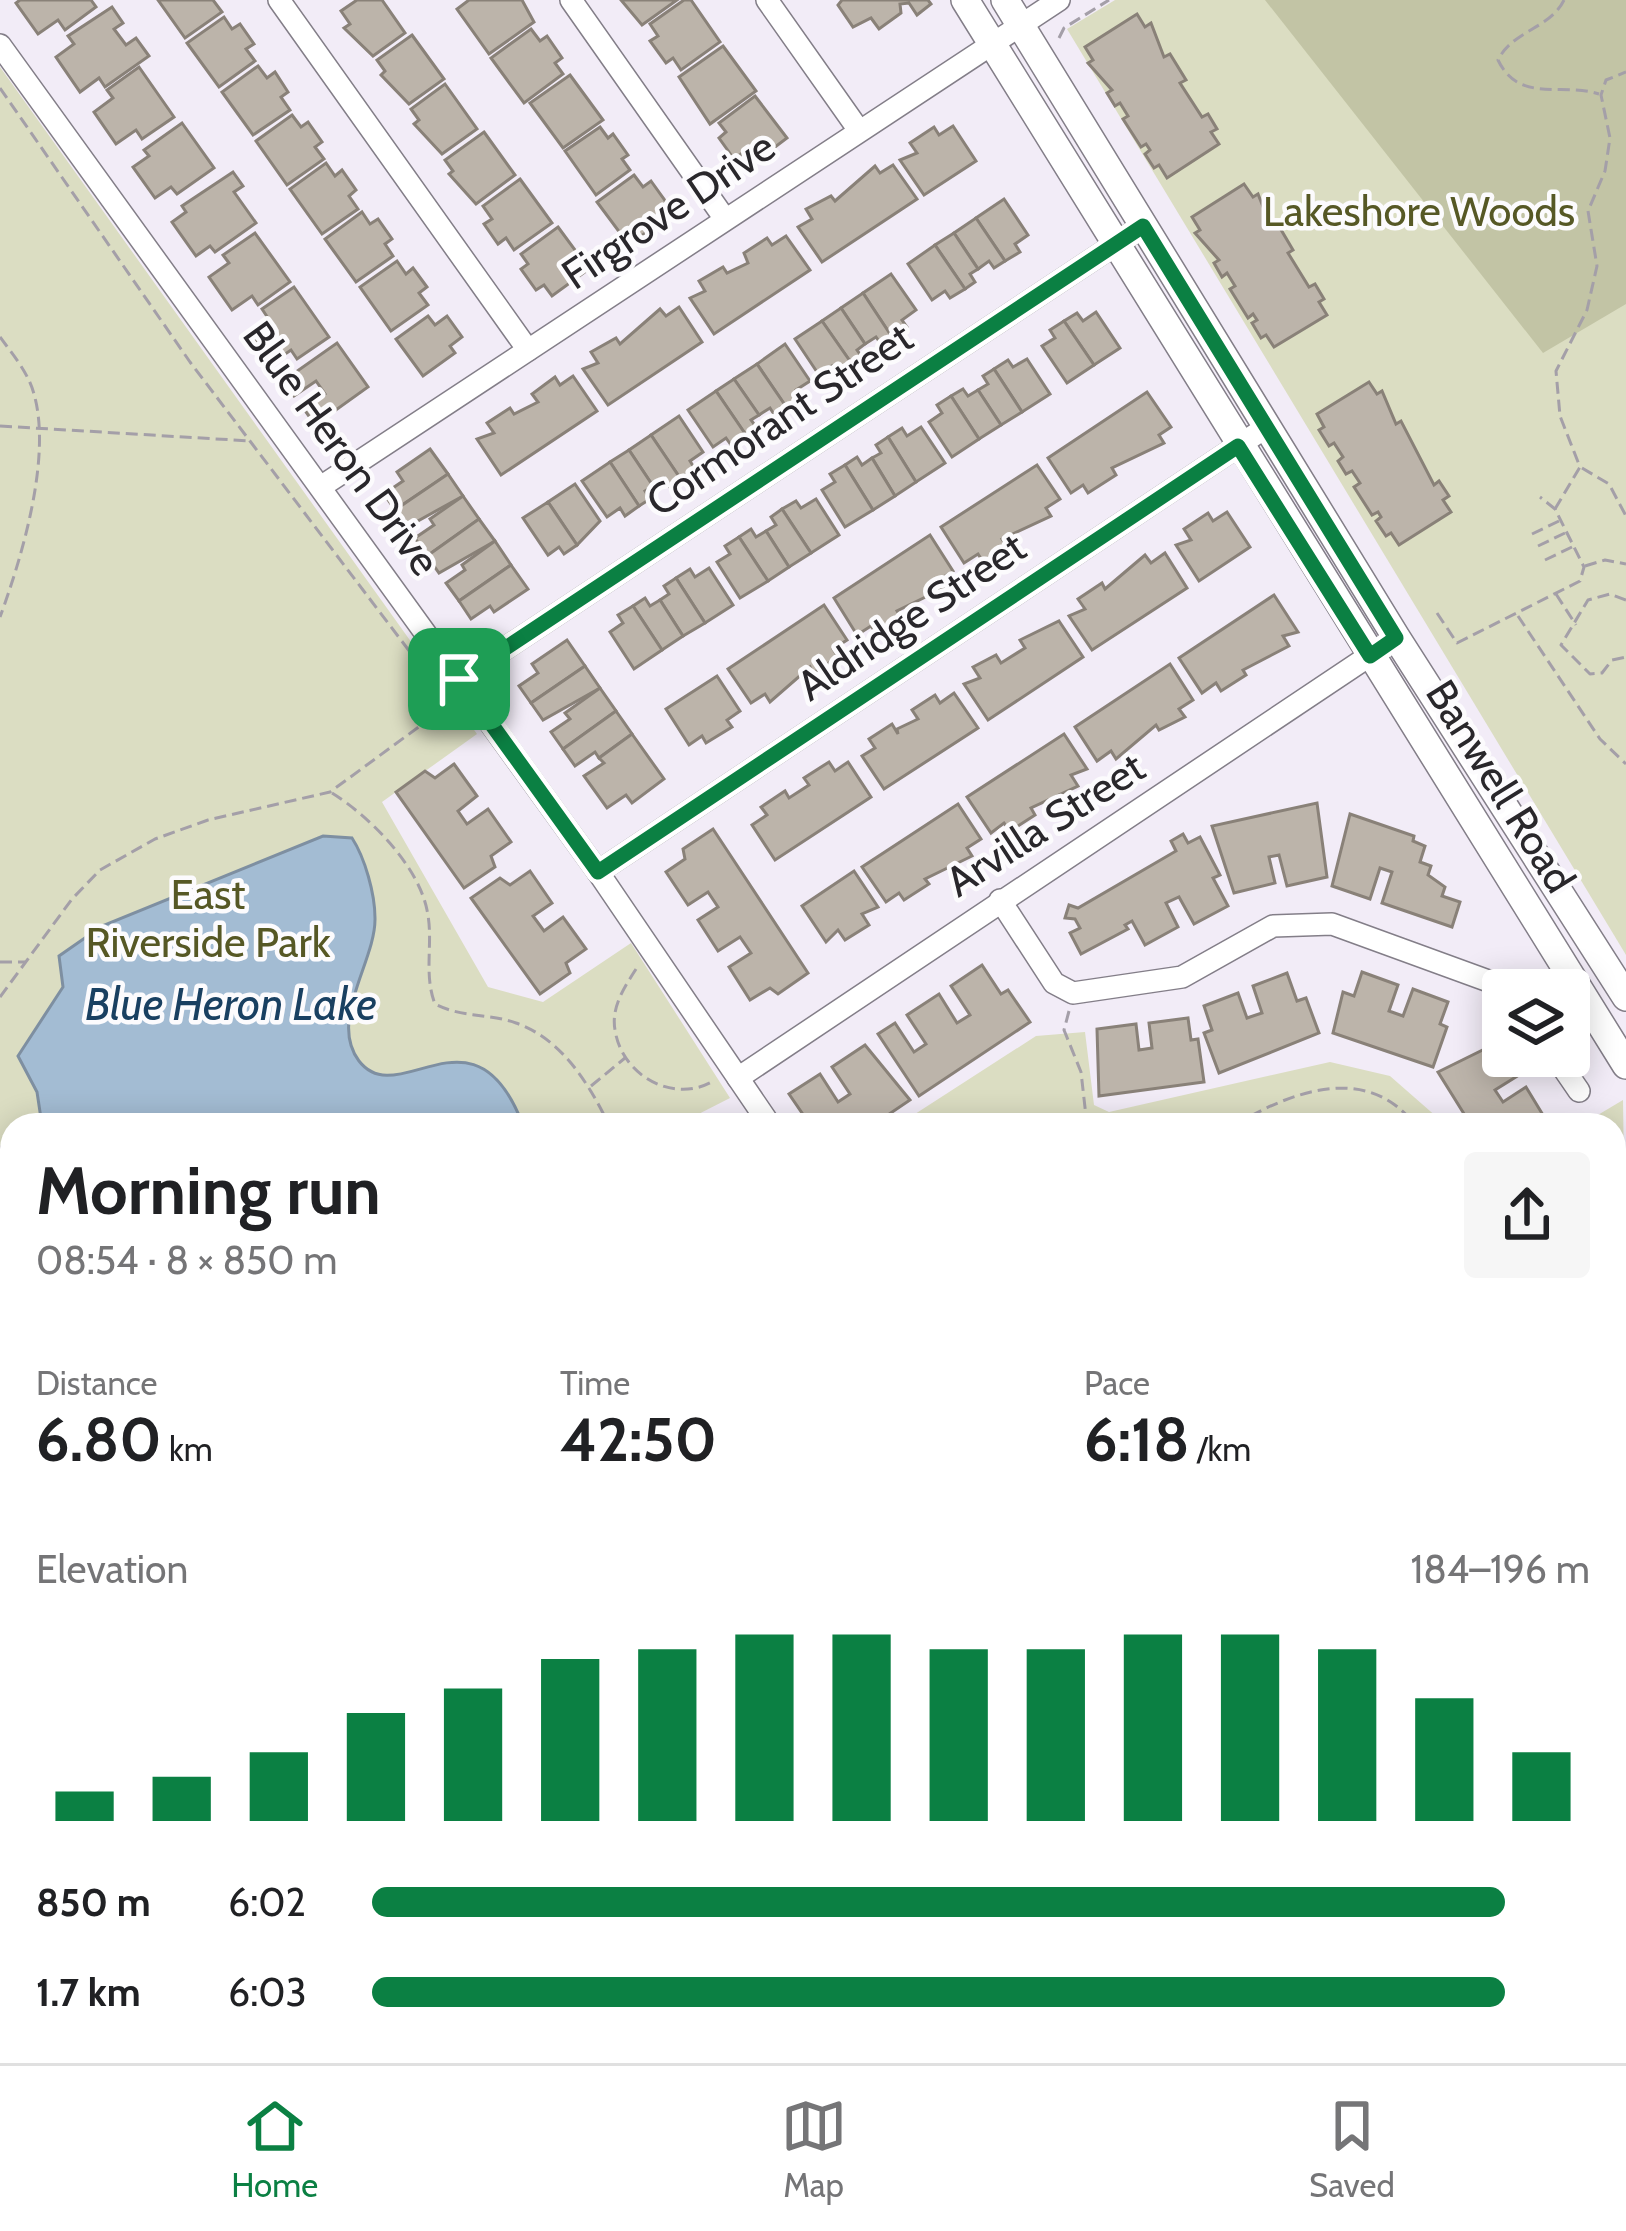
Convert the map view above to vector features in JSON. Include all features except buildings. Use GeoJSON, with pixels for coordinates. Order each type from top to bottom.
{"type":"FeatureCollection","features":[{"type":"Feature","properties":{"kind":"main road","name":"Banwell Road"},"geometry":{"type":"LineString","coordinates":[[965,0],[1626,1065]]}},
{"type":"Feature","properties":{"kind":"main road","name":"Banwell Road"},"geometry":{"type":"LineString","coordinates":[[1005,0],[1396,638],[1626,997]]}},
{"type":"Feature","properties":{"kind":"street"},"geometry":{"type":"LineString","coordinates":[[279,0],[528,350]]}},
{"type":"Feature","properties":{"kind":"street"},"geometry":{"type":"LineString","coordinates":[[571,0],[725,219]]}},
{"type":"Feature","properties":{"kind":"street"},"geometry":{"type":"LineString","coordinates":[[767,0],[858,129]]}},
{"type":"Feature","properties":{"kind":"street","name":"Firgrove Drive"},"geometry":{"type":"LineString","coordinates":[[322,486],[1059,0]]}},
{"type":"Feature","properties":{"kind":"street","name":"Blue Heron Drive"},"geometry":{"type":"LineString","coordinates":[[0,45],[322,486],[457,689],[598,872],[762,1113]]}},
{"type":"Feature","properties":{"kind":"street","name":"Cormorant Street"},"geometry":{"type":"LineString","coordinates":[[457,689],[1143,226]]}},
{"type":"Feature","properties":{"kind":"street","name":"Aldridge Street"},"geometry":{"type":"LineString","coordinates":[[598,872],[1268,426]]}},
{"type":"Feature","properties":{"kind":"street","name":"Arvilla Street"},"geometry":{"type":"LineString","coordinates":[[735,1074],[1396,638]]}},
{"type":"Feature","properties":{"kind":"street"},"geometry":{"type":"LineString","coordinates":[[1000,900],[1054,983],[1073,993],[1182,977],[1273,926],[1332,924],[1482,978]]}},
{"type":"Feature","properties":{"kind":"street"},"geometry":{"type":"LineString","coordinates":[[1570,1077],[1579,1090]]}},
{"type":"Feature","properties":{"kind":"path"},"geometry":{"type":"LineString","coordinates":[[1055,45],[1064,28],[1109,0]]}},
{"type":"Feature","properties":{"kind":"path"},"geometry":{"type":"LineString","coordinates":[[1564,0],[1558,12],[1507,43],[1498,60],[1506,77],[1529,90],[1581,88],[1601,95]]}},
{"type":"Feature","properties":{"kind":"path"},"geometry":{"type":"LineString","coordinates":[[1626,72],[1606,80],[1601,95],[1610,138],[1606,171],[1588,211],[1597,266],[1587,310],[1556,371],[1560,416],[1580,467],[1602,476],[1626,516]]}},
{"type":"Feature","properties":{"kind":"path"},"geometry":{"type":"LineString","coordinates":[[0,88],[190,362],[428,677],[437,714]]}},
{"type":"Feature","properties":{"kind":"path"},"geometry":{"type":"LineString","coordinates":[[0,337],[35,397],[36,430],[29,523],[0,616]]}},
{"type":"Feature","properties":{"kind":"path"},"geometry":{"type":"LineString","coordinates":[[0,426],[253,441]]}},
{"type":"Feature","properties":{"kind":"path"},"geometry":{"type":"LineString","coordinates":[[1555,509],[1580,467]]}},
{"type":"Feature","properties":{"kind":"path"},"geometry":{"type":"LineString","coordinates":[[1437,613],[1457,643],[1580,580],[1584,566],[1555,509],[1540,497]]}},
{"type":"Feature","properties":{"kind":"path"},"geometry":{"type":"LineString","coordinates":[[1532,534],[1560,520]]}},
{"type":"Feature","properties":{"kind":"path"},"geometry":{"type":"LineString","coordinates":[[1538,546],[1566,532]]}},
{"type":"Feature","properties":{"kind":"path"},"geometry":{"type":"LineString","coordinates":[[1545,560],[1574,546]]}},
{"type":"Feature","properties":{"kind":"path"},"geometry":{"type":"LineString","coordinates":[[1584,566],[1605,560],[1626,564]]}},
{"type":"Feature","properties":{"kind":"path"},"geometry":{"type":"LineString","coordinates":[[1555,593],[1576,625]]}},
{"type":"Feature","properties":{"kind":"path"},"geometry":{"type":"LineString","coordinates":[[1626,600],[1610,594],[1594,596],[1582,606],[1576,625],[1561,645],[1585,671],[1602,673],[1612,660],[1626,657]]}},
{"type":"Feature","properties":{"kind":"path"},"geometry":{"type":"LineString","coordinates":[[1516,613],[1600,739],[1626,764]]}},
{"type":"Feature","properties":{"kind":"path"},"geometry":{"type":"LineString","coordinates":[[0,998],[72,898],[100,870],[155,838],[208,820],[330,792],[437,714],[457,689]]}},
{"type":"Feature","properties":{"kind":"path"},"geometry":{"type":"LineString","coordinates":[[330,792],[351,805],[408,867],[427,906],[428,984],[435,1004],[458,1016],[516,1023],[555,1046],[590,1086],[603,1113]]}},
{"type":"Feature","properties":{"kind":"path"},"geometry":{"type":"LineString","coordinates":[[654,954],[636,969],[618,999],[614,1029],[635,1069],[668,1091],[702,1088],[735,1074]]}},
{"type":"Feature","properties":{"kind":"path"},"geometry":{"type":"LineString","coordinates":[[0,962],[27,962]]}},
{"type":"Feature","properties":{"kind":"path"},"geometry":{"type":"LineString","coordinates":[[1073,993],[1064,1030],[1082,1072],[1086,1113]]}},
{"type":"Feature","properties":{"kind":"path"},"geometry":{"type":"LineString","coordinates":[[590,1086],[627,1057]]}},
{"type":"Feature","properties":{"kind":"path"},"geometry":{"type":"LineString","coordinates":[[1259,1113],[1306,1089],[1338,1087],[1378,1095],[1400,1113]]}},
{"type":"Feature","properties":{"kind":"green space","name":"Lakeshore Woods"},"geometry":{"type":"Polygon","coordinates":[[[1115,0],[1626,0],[1626,955],[1067,29],[1115,0]]]}},
{"type":"Feature","properties":{"kind":"green space"},"geometry":{"type":"Polygon","coordinates":[[[1265,0],[1626,0],[1626,304],[1543,353],[1265,0]]]}},
{"type":"Feature","properties":{"kind":"green space","name":"East Riverside Park"},"geometry":{"type":"Polygon","coordinates":[[[0,67],[477,734],[382,802],[488,987],[543,1002],[631,943],[730,1098],[701,1113],[0,1113],[0,67]]]}},
{"type":"Feature","properties":{"kind":"green space"},"geometry":{"type":"Polygon","coordinates":[[[1085,1032],[1094,1105],[1109,1112],[1330,1062],[1390,1076],[1432,1113],[917,1113],[1036,1036],[1085,1032]]]}},
{"type":"Feature","properties":{"kind":"green space"},"geometry":{"type":"Polygon","coordinates":[[[1623,1100],[1623,1113],[1601,1113],[1623,1100]]]}},
{"type":"Feature","properties":{"kind":"water","name":"Blue Heron Lake"},"geometry":{"type":"Polygon","coordinates":[[[323,836],[352,838],[365,866],[375,918],[351,1009],[351,1045],[359,1061],[376,1073],[395,1075],[460,1062],[482,1068],[504,1088],[517,1113],[40,1113],[37,1092],[18,1056],[63,987],[59,956],[102,926],[323,836]]]}},
{"type":"Feature","properties":{"kind":"route"},"geometry":{"type":"LineString","coordinates":[[1143,226],[1396,638],[1370,656],[1238,446],[598,872],[459,679],[1143,226]]}}]}
